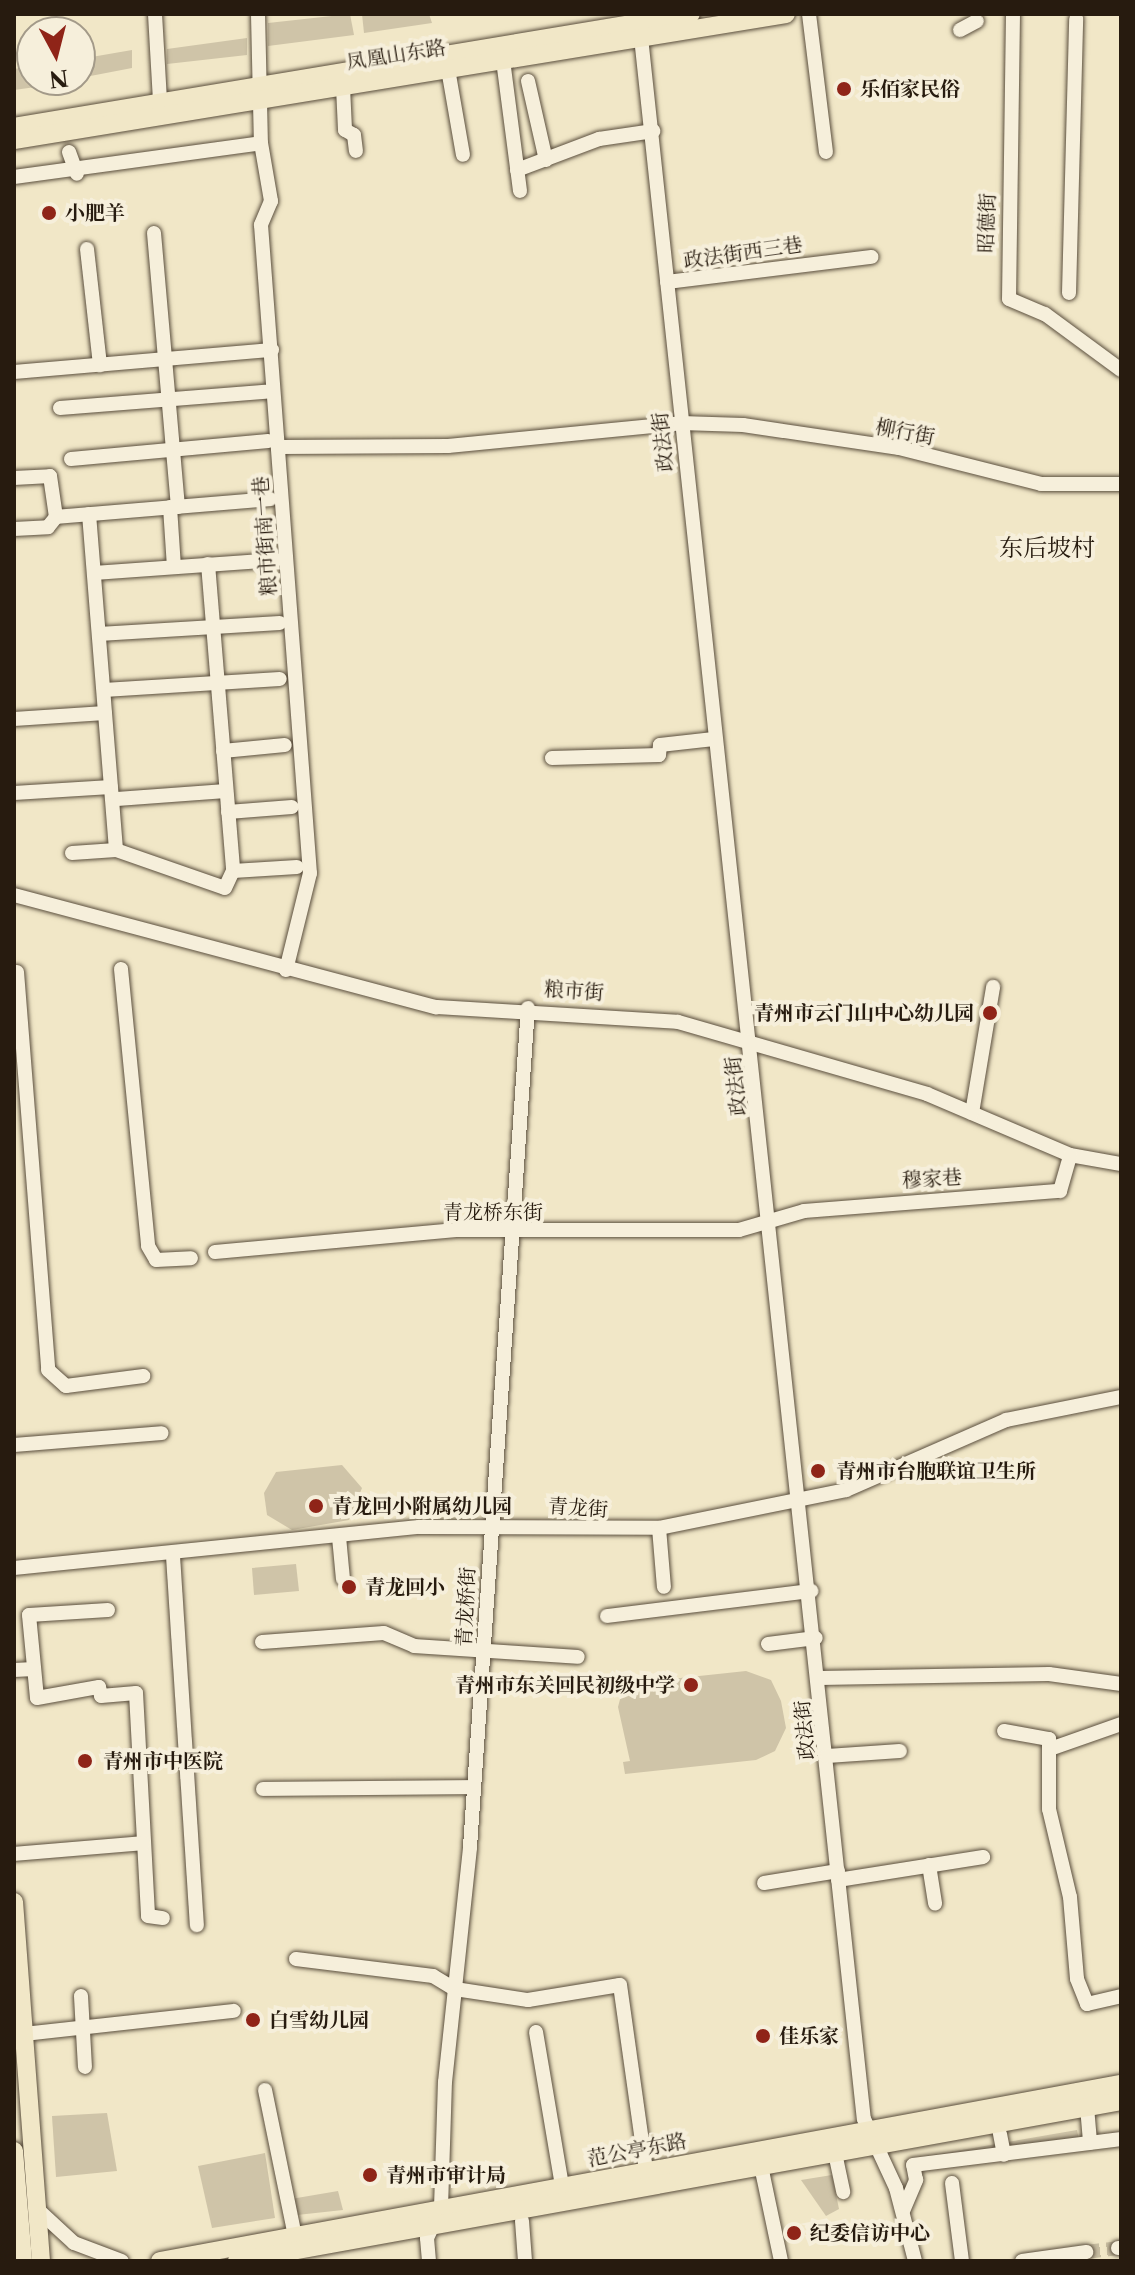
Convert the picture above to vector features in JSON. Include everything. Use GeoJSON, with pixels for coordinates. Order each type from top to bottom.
{"type":"FeatureCollection","features":[{"type":"Feature","properties":{"kind":"main road","name":"凤凰山东路"},"geometry":{"type":"LineString","coordinates":[[14,140],[691,14]]}},
{"type":"Feature","properties":{"kind":"main road","name":"凤凰山东路"},"geometry":{"type":"LineString","coordinates":[[14,127],[160,102],[343,87],[503,60],[640,25],[786,14]]}},
{"type":"Feature","properties":{"kind":"main road"},"geometry":{"type":"LineString","coordinates":[[14,1902],[24,2034],[28,2210],[23,2261]]}},
{"type":"Feature","properties":{"kind":"main road","name":"范公亭东路"},"geometry":{"type":"LineString","coordinates":[[237,2261],[835,2153],[870,2138],[1121,2084]]}},
{"type":"Feature","properties":{"kind":"main road","name":"范公亭东路"},"geometry":{"type":"LineString","coordinates":[[160,2261],[290,2250],[441,2208],[646,2170],[1121,2101]]}},
{"type":"Feature","properties":{"kind":"main road"},"geometry":{"type":"LineString","coordinates":[[14,2151],[41,2261]]}},
{"type":"Feature","properties":{"kind":"street"},"geometry":{"type":"LineString","coordinates":[[155,14],[160,102]]}},
{"type":"Feature","properties":{"kind":"street","name":"粮市街南一巷"},"geometry":{"type":"LineString","coordinates":[[258,14],[261,143],[271,201],[261,225],[272,350],[274,444],[310,873],[286,970]]}},
{"type":"Feature","properties":{"kind":"street"},"geometry":{"type":"LineString","coordinates":[[809,14],[826,152]]}},
{"type":"Feature","properties":{"kind":"street","name":"昭德街"},"geometry":{"type":"LineString","coordinates":[[1013,14],[1009,299],[1045,314],[1121,370]]}},
{"type":"Feature","properties":{"kind":"street"},"geometry":{"type":"LineString","coordinates":[[1069,293],[1076,19]]}},
{"type":"Feature","properties":{"kind":"street"},"geometry":{"type":"LineString","coordinates":[[960,30],[977,20]]}},
{"type":"Feature","properties":{"kind":"street","name":"政法街"},"geometry":{"type":"LineString","coordinates":[[640,25],[714,739],[752,1042],[816,1638],[838,1875],[870,2138],[903,2211],[915,2261]]}},
{"type":"Feature","properties":{"kind":"street"},"geometry":{"type":"LineString","coordinates":[[503,60],[520,191]]}},
{"type":"Feature","properties":{"kind":"street"},"geometry":{"type":"LineString","coordinates":[[448,69],[463,155]]}},
{"type":"Feature","properties":{"kind":"street"},"geometry":{"type":"LineString","coordinates":[[528,81],[546,160]]}},
{"type":"Feature","properties":{"kind":"street"},"geometry":{"type":"LineString","coordinates":[[343,87],[345,130],[354,135],[356,151]]}},
{"type":"Feature","properties":{"kind":"street"},"geometry":{"type":"LineString","coordinates":[[517,170],[599,139],[653,131]]}},
{"type":"Feature","properties":{"kind":"street"},"geometry":{"type":"LineString","coordinates":[[14,177],[77,174],[261,143]]}},
{"type":"Feature","properties":{"kind":"street"},"geometry":{"type":"LineString","coordinates":[[69,152],[77,174]]}},
{"type":"Feature","properties":{"kind":"street"},"geometry":{"type":"LineString","coordinates":[[154,233],[169,344],[163,360],[172,451],[174,567]]}},
{"type":"Feature","properties":{"kind":"street"},"geometry":{"type":"LineString","coordinates":[[87,249],[100,365]]}},
{"type":"Feature","properties":{"kind":"street","name":"政法街西三巷"},"geometry":{"type":"LineString","coordinates":[[667,282],[871,257]]}},
{"type":"Feature","properties":{"kind":"street"},"geometry":{"type":"LineString","coordinates":[[14,372],[272,350]]}},
{"type":"Feature","properties":{"kind":"street"},"geometry":{"type":"LineString","coordinates":[[60,408],[265,392]]}},
{"type":"Feature","properties":{"kind":"street","name":"柳行街"},"geometry":{"type":"LineString","coordinates":[[71,459],[274,444],[448,446],[681,423],[820,433],[1041,484],[1121,484]]}},
{"type":"Feature","properties":{"kind":"street"},"geometry":{"type":"LineString","coordinates":[[14,478],[50,476],[56,517]]}},
{"type":"Feature","properties":{"kind":"street"},"geometry":{"type":"LineString","coordinates":[[14,529],[48,527],[56,517],[270,499]]}},
{"type":"Feature","properties":{"kind":"street"},"geometry":{"type":"LineString","coordinates":[[89,514],[114,793],[116,850]]}},
{"type":"Feature","properties":{"kind":"street"},"geometry":{"type":"LineString","coordinates":[[94,573],[276,560]]}},
{"type":"Feature","properties":{"kind":"street"},"geometry":{"type":"LineString","coordinates":[[72,853],[116,850],[225,888],[233,871],[208,564]]}},
{"type":"Feature","properties":{"kind":"street"},"geometry":{"type":"LineString","coordinates":[[99,634],[280,623]]}},
{"type":"Feature","properties":{"kind":"street"},"geometry":{"type":"LineString","coordinates":[[104,690],[280,679]]}},
{"type":"Feature","properties":{"kind":"street"},"geometry":{"type":"LineString","coordinates":[[14,719],[105,713]]}},
{"type":"Feature","properties":{"kind":"street"},"geometry":{"type":"LineString","coordinates":[[552,758],[659,755],[660,745],[714,739]]}},
{"type":"Feature","properties":{"kind":"street"},"geometry":{"type":"LineString","coordinates":[[223,751],[285,745]]}},
{"type":"Feature","properties":{"kind":"street"},"geometry":{"type":"LineString","coordinates":[[14,793],[226,791]]}},
{"type":"Feature","properties":{"kind":"street"},"geometry":{"type":"LineString","coordinates":[[228,812],[292,807]]}},
{"type":"Feature","properties":{"kind":"street"},"geometry":{"type":"LineString","coordinates":[[233,871],[297,867]]}},
{"type":"Feature","properties":{"kind":"street","name":"粮市街"},"geometry":{"type":"LineString","coordinates":[[14,895],[286,970],[436,1007],[528,1008],[678,1022],[752,1042],[972,1113],[1070,1155],[1121,1164]]}},
{"type":"Feature","properties":{"kind":"street"},"geometry":{"type":"LineString","coordinates":[[121,969],[148,1246],[156,1260],[191,1258]]}},
{"type":"Feature","properties":{"kind":"street"},"geometry":{"type":"LineString","coordinates":[[17,972],[48,1370],[66,1386],[143,1376]]}},
{"type":"Feature","properties":{"kind":"street"},"geometry":{"type":"LineString","coordinates":[[972,1113],[993,987]]}},
{"type":"Feature","properties":{"kind":"street","name":"青龙桥街"},"geometry":{"type":"LineString","coordinates":[[441,2208],[455,1989],[474,1787],[515,1230],[528,1008]]}},
{"type":"Feature","properties":{"kind":"street","name":"穆家巷"},"geometry":{"type":"LineString","coordinates":[[771,1220],[890,1201],[1060,1191],[1070,1155]]}},
{"type":"Feature","properties":{"kind":"street","name":"青龙桥东街"},"geometry":{"type":"LineString","coordinates":[[215,1252],[515,1230],[680,1234],[771,1220]]}},
{"type":"Feature","properties":{"kind":"street","name":"青龙街"},"geometry":{"type":"LineString","coordinates":[[14,1568],[173,1556],[491,1524],[659,1528],[801,1503],[1006,1420],[1121,1397]]}},
{"type":"Feature","properties":{"kind":"street"},"geometry":{"type":"LineString","coordinates":[[14,1445],[162,1433]]}},
{"type":"Feature","properties":{"kind":"street"},"geometry":{"type":"LineString","coordinates":[[659,1528],[664,1587]]}},
{"type":"Feature","properties":{"kind":"street"},"geometry":{"type":"LineString","coordinates":[[339,1537],[343,1579]]}},
{"type":"Feature","properties":{"kind":"street"},"geometry":{"type":"LineString","coordinates":[[173,1556],[197,1925]]}},
{"type":"Feature","properties":{"kind":"street"},"geometry":{"type":"LineString","coordinates":[[607,1616],[811,1591]]}},
{"type":"Feature","properties":{"kind":"street"},"geometry":{"type":"LineString","coordinates":[[108,1610],[29,1615],[37,1698],[99,1687],[101,1696],[136,1693],[148,1916],[163,1918]]}},
{"type":"Feature","properties":{"kind":"street"},"geometry":{"type":"LineString","coordinates":[[262,1642],[384,1633],[414,1646],[578,1657]]}},
{"type":"Feature","properties":{"kind":"street"},"geometry":{"type":"LineString","coordinates":[[768,1644],[816,1638]]}},
{"type":"Feature","properties":{"kind":"street"},"geometry":{"type":"LineString","coordinates":[[14,1670],[34,1669]]}},
{"type":"Feature","properties":{"kind":"street"},"geometry":{"type":"LineString","coordinates":[[820,1678],[1049,1674],[1121,1684]]}},
{"type":"Feature","properties":{"kind":"street"},"geometry":{"type":"LineString","coordinates":[[1050,1749],[1121,1724]]}},
{"type":"Feature","properties":{"kind":"street"},"geometry":{"type":"LineString","coordinates":[[1004,1731],[1040,1734],[1050,1749],[1049,1809],[1070,1897],[1080,1989],[1087,2004],[1121,1996]]}},
{"type":"Feature","properties":{"kind":"street"},"geometry":{"type":"LineString","coordinates":[[827,1756],[900,1751]]}},
{"type":"Feature","properties":{"kind":"street"},"geometry":{"type":"LineString","coordinates":[[263,1789],[474,1787]]}},
{"type":"Feature","properties":{"kind":"street"},"geometry":{"type":"LineString","coordinates":[[14,1854],[144,1843]]}},
{"type":"Feature","properties":{"kind":"street"},"geometry":{"type":"LineString","coordinates":[[764,1883],[983,1857]]}},
{"type":"Feature","properties":{"kind":"street"},"geometry":{"type":"LineString","coordinates":[[929,1865],[935,1904]]}},
{"type":"Feature","properties":{"kind":"street"},"geometry":{"type":"LineString","coordinates":[[296,1959],[433,1976],[455,1989],[544,2001],[620,1985],[646,2170]]}},
{"type":"Feature","properties":{"kind":"street"},"geometry":{"type":"LineString","coordinates":[[81,1996],[85,2067]]}},
{"type":"Feature","properties":{"kind":"street"},"geometry":{"type":"LineString","coordinates":[[24,2034],[83,2030],[234,2011]]}},
{"type":"Feature","properties":{"kind":"street"},"geometry":{"type":"LineString","coordinates":[[536,2032],[562,2186]]}},
{"type":"Feature","properties":{"kind":"street"},"geometry":{"type":"LineString","coordinates":[[265,2090],[290,2250]]}},
{"type":"Feature","properties":{"kind":"street"},"geometry":{"type":"LineString","coordinates":[[1087,2107],[1090,2143]]}},
{"type":"Feature","properties":{"kind":"street"},"geometry":{"type":"LineString","coordinates":[[1000,2134],[1004,2155]]}},
{"type":"Feature","properties":{"kind":"street"},"geometry":{"type":"LineString","coordinates":[[903,2211],[916,2180],[913,2165],[1121,2139]]}},
{"type":"Feature","properties":{"kind":"street"},"geometry":{"type":"LineString","coordinates":[[835,2153],[843,2192]]}},
{"type":"Feature","properties":{"kind":"street"},"geometry":{"type":"LineString","coordinates":[[761,2166],[781,2261]]}},
{"type":"Feature","properties":{"kind":"street"},"geometry":{"type":"LineString","coordinates":[[952,2183],[962,2261]]}},
{"type":"Feature","properties":{"kind":"street"},"geometry":{"type":"LineString","coordinates":[[429,2261],[433,2226],[441,2208]]}},
{"type":"Feature","properties":{"kind":"street"},"geometry":{"type":"LineString","coordinates":[[14,2235],[28,2210],[74,2243],[122,2261]]}},
{"type":"Feature","properties":{"kind":"street"},"geometry":{"type":"LineString","coordinates":[[522,2221],[525,2261]]}},
{"type":"Feature","properties":{"kind":"street"},"geometry":{"type":"LineString","coordinates":[[1022,2261],[1086,2252]]}},
{"type":"Feature","properties":{"kind":"shaded area"},"geometry":{"type":"Polygon","coordinates":[[[350,14],[354,35],[268,46],[268,23],[350,14]]]}},
{"type":"Feature","properties":{"kind":"shaded area"},"geometry":{"type":"Polygon","coordinates":[[[362,14],[429,14],[432,23],[364,33],[362,14]]]}},
{"type":"Feature","properties":{"kind":"shaded area"},"geometry":{"type":"Polygon","coordinates":[[[247,38],[247,55],[167,64],[167,49],[247,38]]]}},
{"type":"Feature","properties":{"kind":"shaded area"},"geometry":{"type":"Polygon","coordinates":[[[132,50],[132,68],[96,75],[96,56],[132,50]]]}},
{"type":"Feature","properties":{"kind":"shaded area"},"geometry":{"type":"Polygon","coordinates":[[[14,69],[16,69],[14,90],[14,69]]]}},
{"type":"Feature","properties":{"kind":"shaded area","name":"青龙回小附属幼儿园"},"geometry":{"type":"Polygon","coordinates":[[[342,1465],[362,1488],[349,1520],[292,1530],[267,1515],[264,1493],[276,1472],[342,1465]]]}},
{"type":"Feature","properties":{"kind":"shaded area"},"geometry":{"type":"Polygon","coordinates":[[[296,1564],[299,1591],[254,1595],[252,1568],[296,1564]]]}},
{"type":"Feature","properties":{"kind":"shaded area"},"geometry":{"type":"Polygon","coordinates":[[[746,1671],[771,1680],[781,1701],[786,1728],[775,1751],[756,1760],[625,1774],[623,1762],[630,1761],[618,1707],[624,1684],[746,1671]]]}},
{"type":"Feature","properties":{"kind":"shaded area"},"geometry":{"type":"Polygon","coordinates":[[[107,2113],[117,2171],[56,2177],[52,2116],[107,2113]]]}},
{"type":"Feature","properties":{"kind":"shaded area"},"geometry":{"type":"Polygon","coordinates":[[[1077,2130],[1079,2140],[909,2164],[909,2180],[904,2160],[1077,2130]]]}},
{"type":"Feature","properties":{"kind":"shaded area"},"geometry":{"type":"Polygon","coordinates":[[[265,2153],[275,2218],[212,2228],[198,2166],[265,2153]]]}},
{"type":"Feature","properties":{"kind":"shaded area"},"geometry":{"type":"Polygon","coordinates":[[[832,2175],[839,2209],[826,2216],[801,2180],[832,2175]]]}},
{"type":"Feature","properties":{"kind":"shaded area"},"geometry":{"type":"Polygon","coordinates":[[[338,2191],[343,2210],[297,2215],[291,2199],[338,2191]]]}},
{"type":"Feature","properties":{"kind":"tunnel"},"geometry":{"type":"LineString","coordinates":[[1086,2252],[1118,2248]]}},
{"type":"Feature","properties":{"kind":"place","name":"乐佰家民俗"},"geometry":{"type":"Point","coordinates":[844,89]}},
{"type":"Feature","properties":{"kind":"place","name":"小肥羊"},"geometry":{"type":"Point","coordinates":[49,213]}},
{"type":"Feature","properties":{"kind":"place","name":"青州市云门山中心幼儿园"},"geometry":{"type":"Point","coordinates":[990,1013]}},
{"type":"Feature","properties":{"kind":"place","name":"青州市台胞联谊卫生所"},"geometry":{"type":"Point","coordinates":[818,1471]}},
{"type":"Feature","properties":{"kind":"place","name":"青龙回小附属幼儿园"},"geometry":{"type":"Point","coordinates":[316,1506]}},
{"type":"Feature","properties":{"kind":"place","name":"青龙回小"},"geometry":{"type":"Point","coordinates":[349,1587]}},
{"type":"Feature","properties":{"kind":"place","name":"青州市东关回民初级中学"},"geometry":{"type":"Point","coordinates":[691,1685]}},
{"type":"Feature","properties":{"kind":"place","name":"青州市中医院"},"geometry":{"type":"Point","coordinates":[85,1761]}},
{"type":"Feature","properties":{"kind":"place","name":"白雪幼儿园"},"geometry":{"type":"Point","coordinates":[253,2020]}},
{"type":"Feature","properties":{"kind":"place","name":"佳乐家"},"geometry":{"type":"Point","coordinates":[763,2036]}},
{"type":"Feature","properties":{"kind":"place","name":"青州市审计局"},"geometry":{"type":"Point","coordinates":[370,2175]}},
{"type":"Feature","properties":{"kind":"place","name":"纪委信访中心"},"geometry":{"type":"Point","coordinates":[794,2233]}},
{"type":"Feature","properties":{"kind":"district","name":"东后坡村"},"geometry":{"type":"Point","coordinates":[1047,548]}}]}
